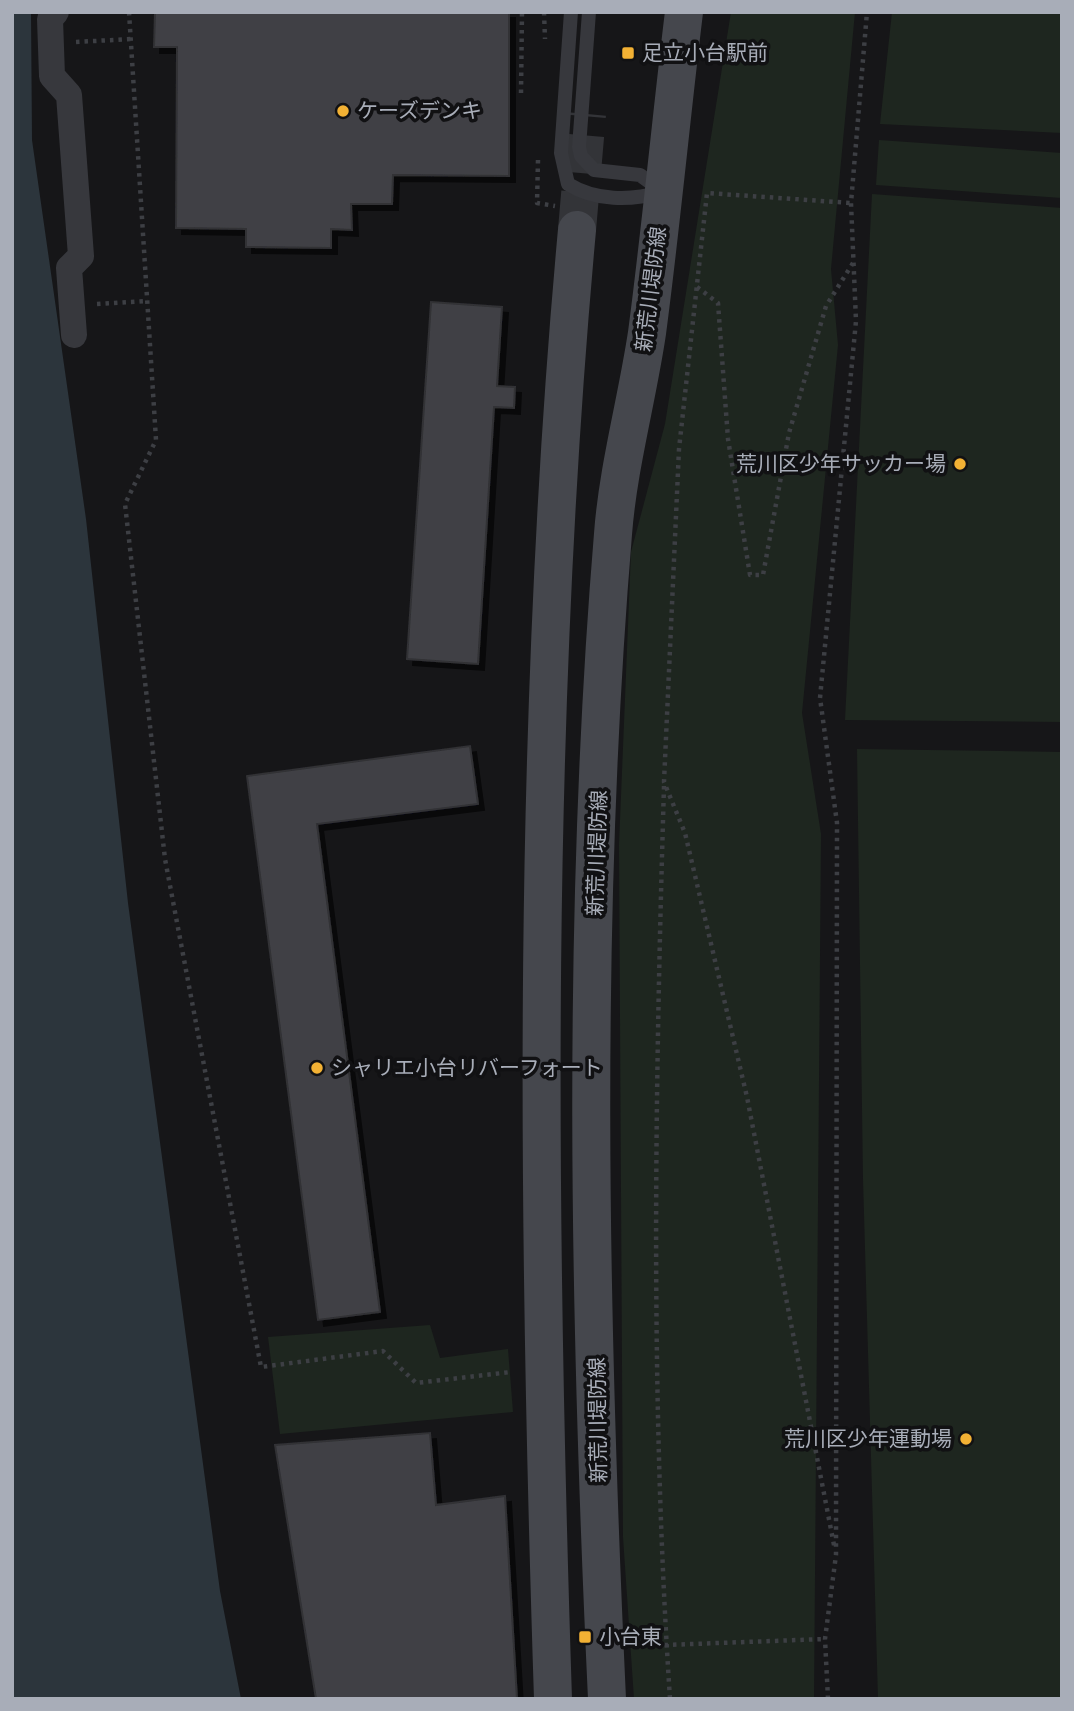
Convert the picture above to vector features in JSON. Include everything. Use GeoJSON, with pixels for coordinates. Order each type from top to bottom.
{"type":"FeatureCollection","features":[{"type":"Feature","properties":{"kind":"main road","name":"新荒川堤防線"},"geometry":{"type":"LineString","coordinates":[[607,1699],[598,1467],[593,1107],[600,744],[613,527],[646,335],[684,12]]}},
{"type":"Feature","properties":{"kind":"main road"},"geometry":{"type":"LineString","coordinates":[[553,1699],[540,1191],[542,839],[547,663],[566,350],[577,230]]}},
{"type":"Feature","properties":{"kind":"street"},"geometry":{"type":"LineString","coordinates":[[56,12],[50,19],[52,76],[69,95],[81,256],[69,268],[74,335]]}},
{"type":"Feature","properties":{"kind":"lane"},"geometry":{"type":"LineString","coordinates":[[571,12],[561,153],[568,184],[583,194],[637,200],[663,192]]}},
{"type":"Feature","properties":{"kind":"lane"},"geometry":{"type":"LineString","coordinates":[[589,12],[579,147],[581,156],[594,170],[640,175],[663,192]]}},
{"type":"Feature","properties":{"kind":"path"},"geometry":{"type":"LineString","coordinates":[[130,12],[156,440],[125,504],[165,859],[261,1367],[383,1351],[416,1382],[543,1368]]}},
{"type":"Feature","properties":{"kind":"path"},"geometry":{"type":"LineString","coordinates":[[521,93],[522,12]]}},
{"type":"Feature","properties":{"kind":"path"},"geometry":{"type":"LineString","coordinates":[[828,1699],[825,1639],[835,1555],[837,823],[820,698],[856,321],[851,204],[867,12]]}},
{"type":"Feature","properties":{"kind":"path"},"geometry":{"type":"LineString","coordinates":[[51,44],[131,38]]}},
{"type":"Feature","properties":{"kind":"path"},"geometry":{"type":"LineString","coordinates":[[670,1699],[656,1357],[655,1077],[664,782],[679,449],[707,192],[851,204]]}},
{"type":"Feature","properties":{"kind":"path"},"geometry":{"type":"LineString","coordinates":[[697,287],[718,303],[728,439],[750,575],[763,575],[793,420],[826,306],[853,263]]}},
{"type":"Feature","properties":{"kind":"path"},"geometry":{"type":"LineString","coordinates":[[72,305],[148,301]]}},
{"type":"Feature","properties":{"kind":"path"},"geometry":{"type":"LineString","coordinates":[[664,782],[685,833],[747,1097],[835,1555]]}},
{"type":"Feature","properties":{"kind":"path"},"geometry":{"type":"LineString","coordinates":[[627,1647],[825,1639]]}},
{"type":"Feature","properties":{"kind":"shaded area"},"geometry":{"type":"Polygon","coordinates":[[[12,12],[31,12],[32,140],[86,519],[128,903],[220,1591],[241,1699],[12,1699],[12,12]]]}},
{"type":"Feature","properties":{"kind":"shaded area"},"geometry":{"type":"Polygon","coordinates":[[[731,12],[855,12],[831,269],[838,345],[802,713],[821,834],[814,1699],[634,1699],[623,1537],[619,845],[631,552],[665,424],[731,12]]]}},
{"type":"Feature","properties":{"kind":"shaded area"},"geometry":{"type":"Polygon","coordinates":[[[892,12],[1062,12],[1062,133],[880,124],[892,12]]]}},
{"type":"Feature","properties":{"kind":"shaded area"},"geometry":{"type":"Polygon","coordinates":[[[879,140],[1062,153],[1062,198],[876,185],[879,140]]]}},
{"type":"Feature","properties":{"kind":"shaded area","name":"荒川区少年サッカー場"},"geometry":{"type":"Polygon","coordinates":[[[872,194],[1062,208],[1062,722],[845,720],[872,194]]]}},
{"type":"Feature","properties":{"kind":"shaded area","name":"荒川区少年運動場"},"geometry":{"type":"Polygon","coordinates":[[[857,749],[1062,752],[1062,1699],[878,1699],[863,1179],[857,749]]]}},
{"type":"Feature","properties":{"kind":"shaded area"},"geometry":{"type":"Polygon","coordinates":[[[430,1325],[440,1358],[508,1349],[513,1412],[280,1434],[268,1337],[430,1325]]]}},
{"type":"Feature","properties":{"kind":"building","name":"ケーズデンキ"},"geometry":{"type":"Polygon","coordinates":[[[155,12],[509,12],[509,176],[393,175],[392,204],[351,204],[352,230],[331,229],[331,248],[246,247],[246,229],[176,228],[177,47],[154,47],[155,12]]]}},
{"type":"Feature","properties":{"kind":"building"},"geometry":{"type":"Polygon","coordinates":[[[431,302],[502,307],[497,386],[515,387],[514,408],[494,407],[478,664],[407,659],[431,302]]]}},
{"type":"Feature","properties":{"kind":"building","name":"シャリエ小台リバーフォート"},"geometry":{"type":"Polygon","coordinates":[[[470,746],[478,804],[317,824],[380,1312],[318,1320],[247,776],[470,746]]]}},
{"type":"Feature","properties":{"kind":"building"},"geometry":{"type":"Polygon","coordinates":[[[430,1433],[436,1505],[505,1496],[517,1699],[316,1699],[275,1445],[430,1433]]]}},
{"type":"Feature","properties":{"kind":"tunnel"},"geometry":{"type":"LineString","coordinates":[[577,230],[587,114]]}},
{"type":"Feature","properties":{"kind":"place","name":"足立小台駅前"},"geometry":{"type":"Point","coordinates":[628,53]}},
{"type":"Feature","properties":{"kind":"place","name":"ケーズデンキ"},"geometry":{"type":"Point","coordinates":[343,111]}},
{"type":"Feature","properties":{"kind":"place","name":"荒川区少年サッカー場"},"geometry":{"type":"Point","coordinates":[960,464]}},
{"type":"Feature","properties":{"kind":"place","name":"シャリエ小台リバーフォート"},"geometry":{"type":"Point","coordinates":[317,1068]}},
{"type":"Feature","properties":{"kind":"place","name":"荒川区少年運動場"},"geometry":{"type":"Point","coordinates":[966,1439]}},
{"type":"Feature","properties":{"kind":"place","name":"小台東"},"geometry":{"type":"Point","coordinates":[585,1637]}}]}
